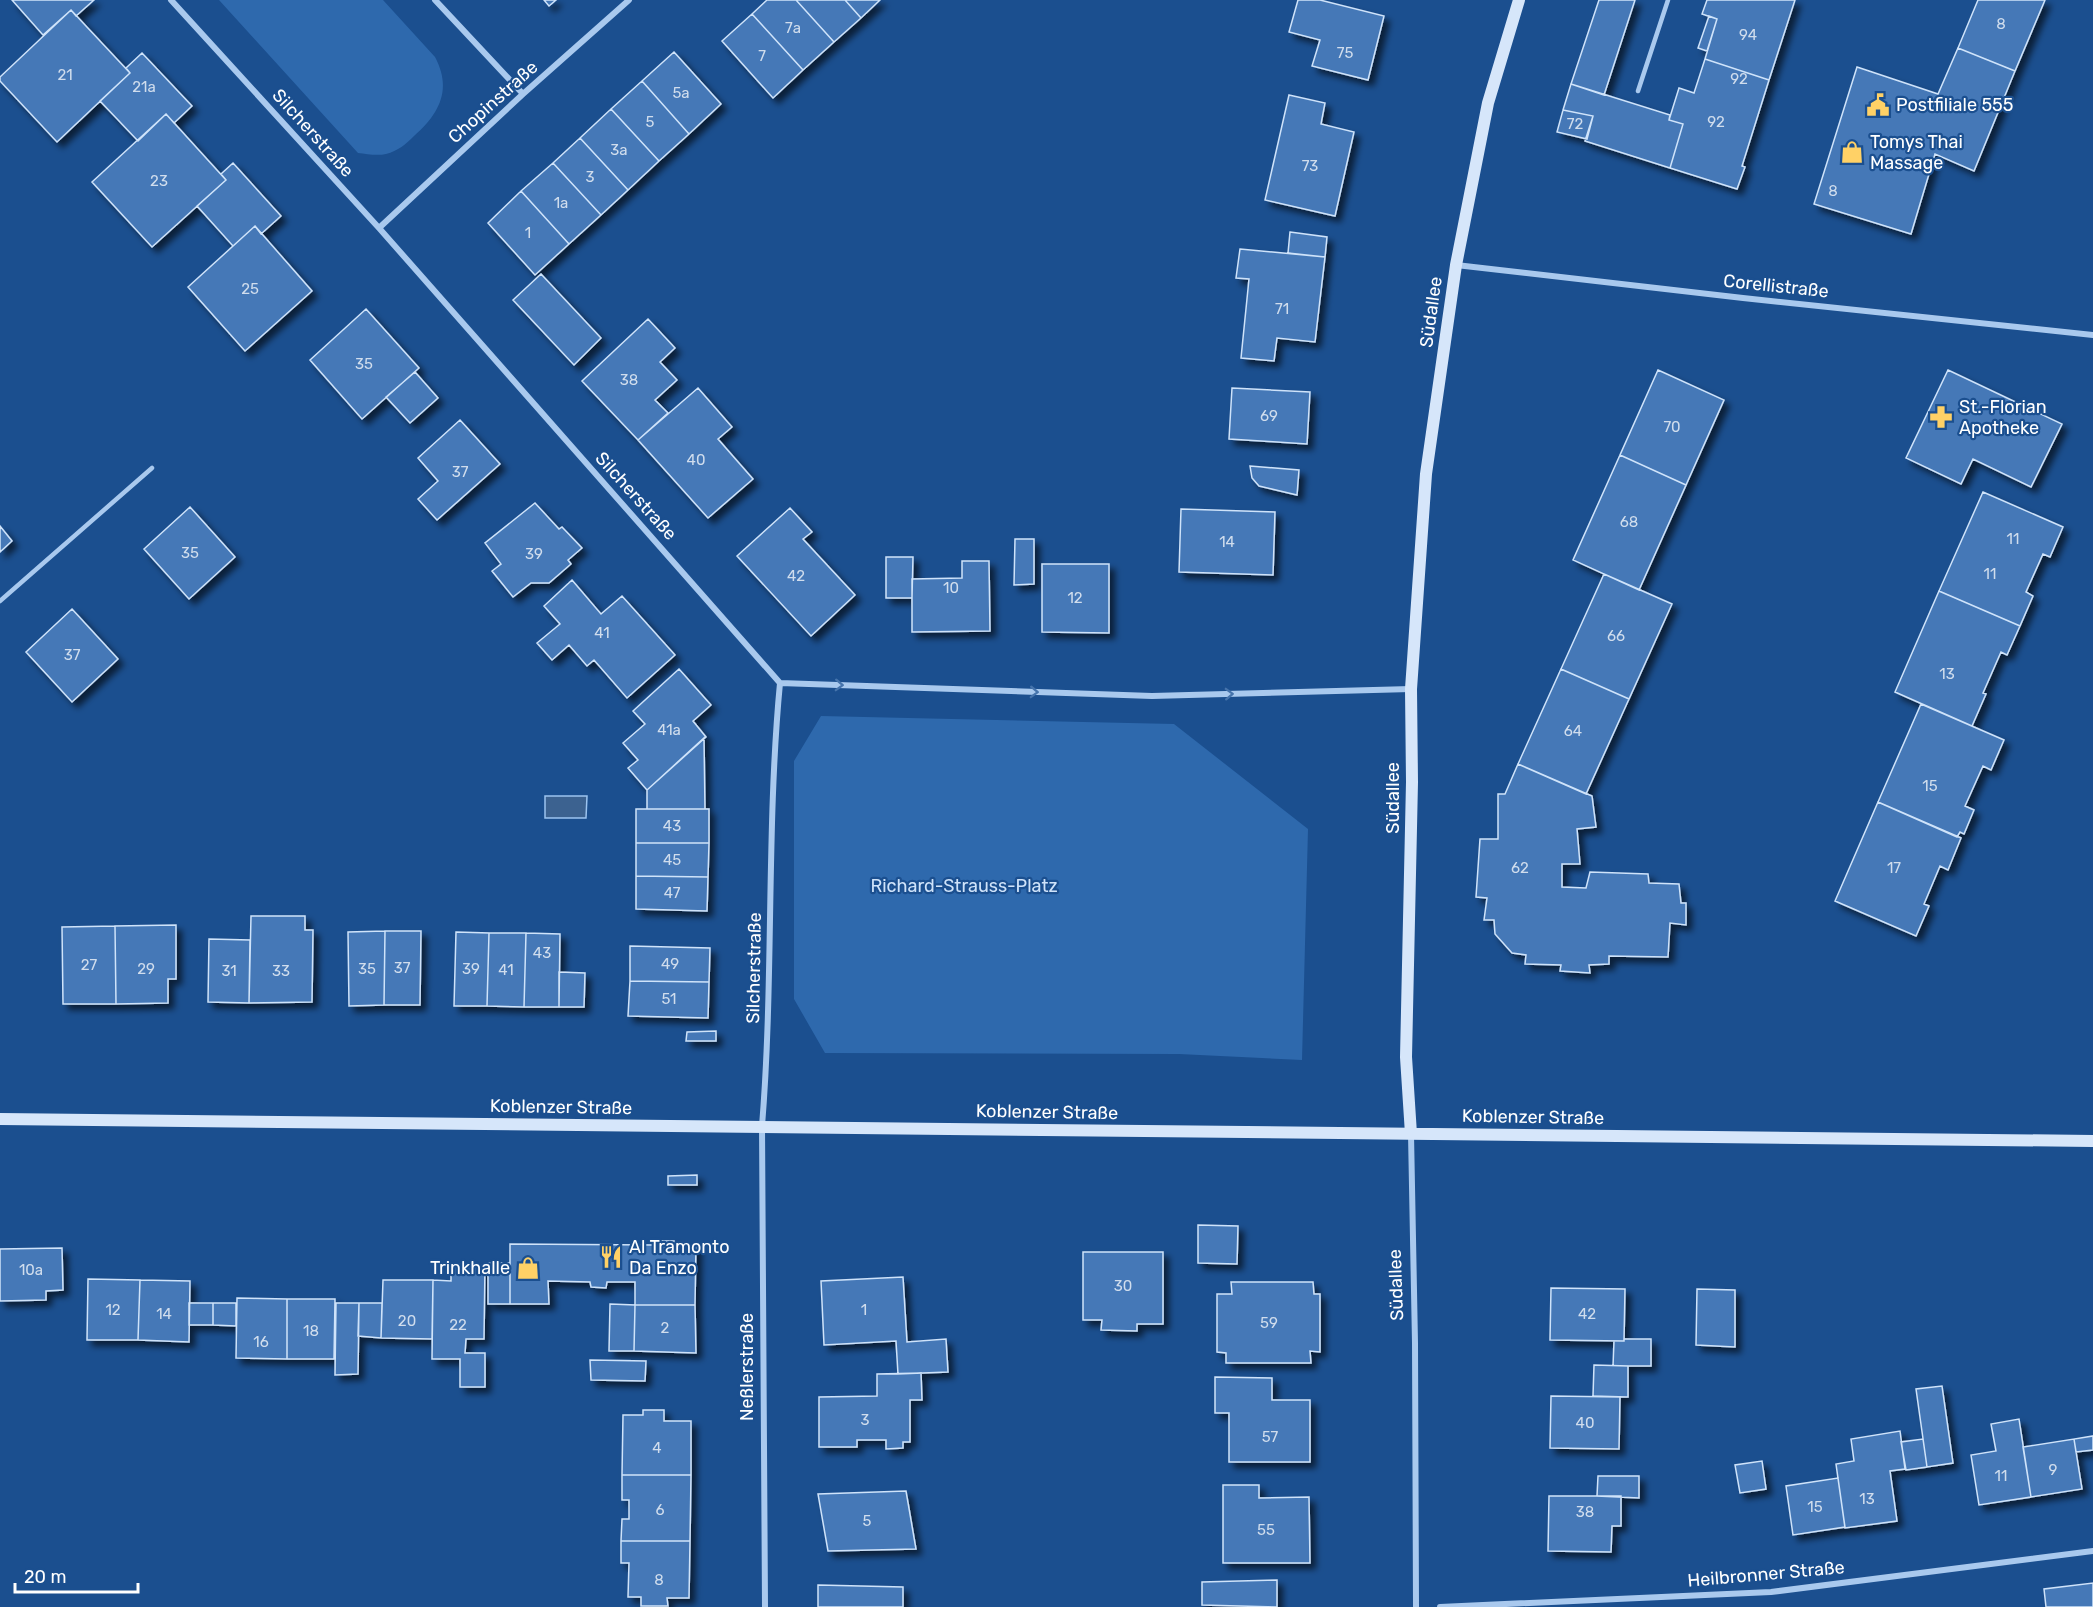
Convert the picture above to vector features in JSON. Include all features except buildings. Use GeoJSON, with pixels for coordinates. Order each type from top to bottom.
{"type":"FeatureCollection","features":[{"type":"Feature","properties":{"kind":"main road","name":"Südallee"},"geometry":{"type":"LineString","coordinates":[[1411,1134],[1406,1057],[1412,782],[1411,689],[1425,474],[1456,265],[1488,103],[1519,0]]}},
{"type":"Feature","properties":{"kind":"main road","name":"Koblenzer Straße"},"geometry":{"type":"LineString","coordinates":[[0,1119],[2093,1141]]}},
{"type":"Feature","properties":{"kind":"street","name":"Silcherstraße"},"geometry":{"type":"LineString","coordinates":[[171,0],[379,228],[780,682],[774,743],[767,1061],[762,1126]]}},
{"type":"Feature","properties":{"kind":"street"},"geometry":{"type":"LineString","coordinates":[[435,0],[523,94]]}},
{"type":"Feature","properties":{"kind":"street","name":"Chopinstraße"},"geometry":{"type":"LineString","coordinates":[[379,228],[523,94],[629,0]]}},
{"type":"Feature","properties":{"kind":"street","name":"Corellistraße"},"geometry":{"type":"LineString","coordinates":[[1456,265],[2093,335]]}},
{"type":"Feature","properties":{"kind":"street"},"geometry":{"type":"LineString","coordinates":[[780,682],[1152,696],[1411,689]]}},
{"type":"Feature","properties":{"kind":"street","name":"Neßlerstraße"},"geometry":{"type":"LineString","coordinates":[[762,1126],[765,1607]]}},
{"type":"Feature","properties":{"kind":"street","name":"Südallee"},"geometry":{"type":"LineString","coordinates":[[1411,1134],[1416,1375],[1416,1607]]}},
{"type":"Feature","properties":{"kind":"street","name":"Heilbronner Straße"},"geometry":{"type":"LineString","coordinates":[[1440,1607],[1771,1592],[2093,1551]]}},
{"type":"Feature","properties":{"kind":"lane"},"geometry":{"type":"LineString","coordinates":[[1638,91],[1668,0]]}},
{"type":"Feature","properties":{"kind":"lane"},"geometry":{"type":"LineString","coordinates":[[0,601],[152,468]]}},
{"type":"Feature","properties":{"kind":"green space"},"geometry":{"type":"Polygon","coordinates":[[[219,0],[383,0],[435,57],[443,80],[441,100],[437,109],[423,127],[398,149],[383,155],[358,153],[219,0]]]}},
{"type":"Feature","properties":{"kind":"green space","name":"Richard-Strauss-Platz"},"geometry":{"type":"Polygon","coordinates":[[[821,716],[1174,724],[1308,829],[1302,1060],[1179,1054],[825,1053],[794,999],[794,761],[821,716]]]}},
{"type":"Feature","properties":{"kind":"shaded area"},"geometry":{"type":"Polygon","coordinates":[[[545,796],[587,796],[586,818],[545,818],[545,796]]]}},
{"type":"Feature","properties":{"kind":"place","name":"Postfiliale 555"},"geometry":{"type":"Point","coordinates":[1878,105]}},
{"type":"Feature","properties":{"kind":"place","name":"Tomys Thai Massage"},"geometry":{"type":"Point","coordinates":[1852,152]}},
{"type":"Feature","properties":{"kind":"place","name":"St.-Florian Apotheke"},"geometry":{"type":"Point","coordinates":[1941,417]}},
{"type":"Feature","properties":{"kind":"place","name":"Al Tramonto Da Enzo"},"geometry":{"type":"Point","coordinates":[611,1257]}},
{"type":"Feature","properties":{"kind":"place","name":"Trinkhalle"},"geometry":{"type":"Point","coordinates":[528,1268]}}]}
